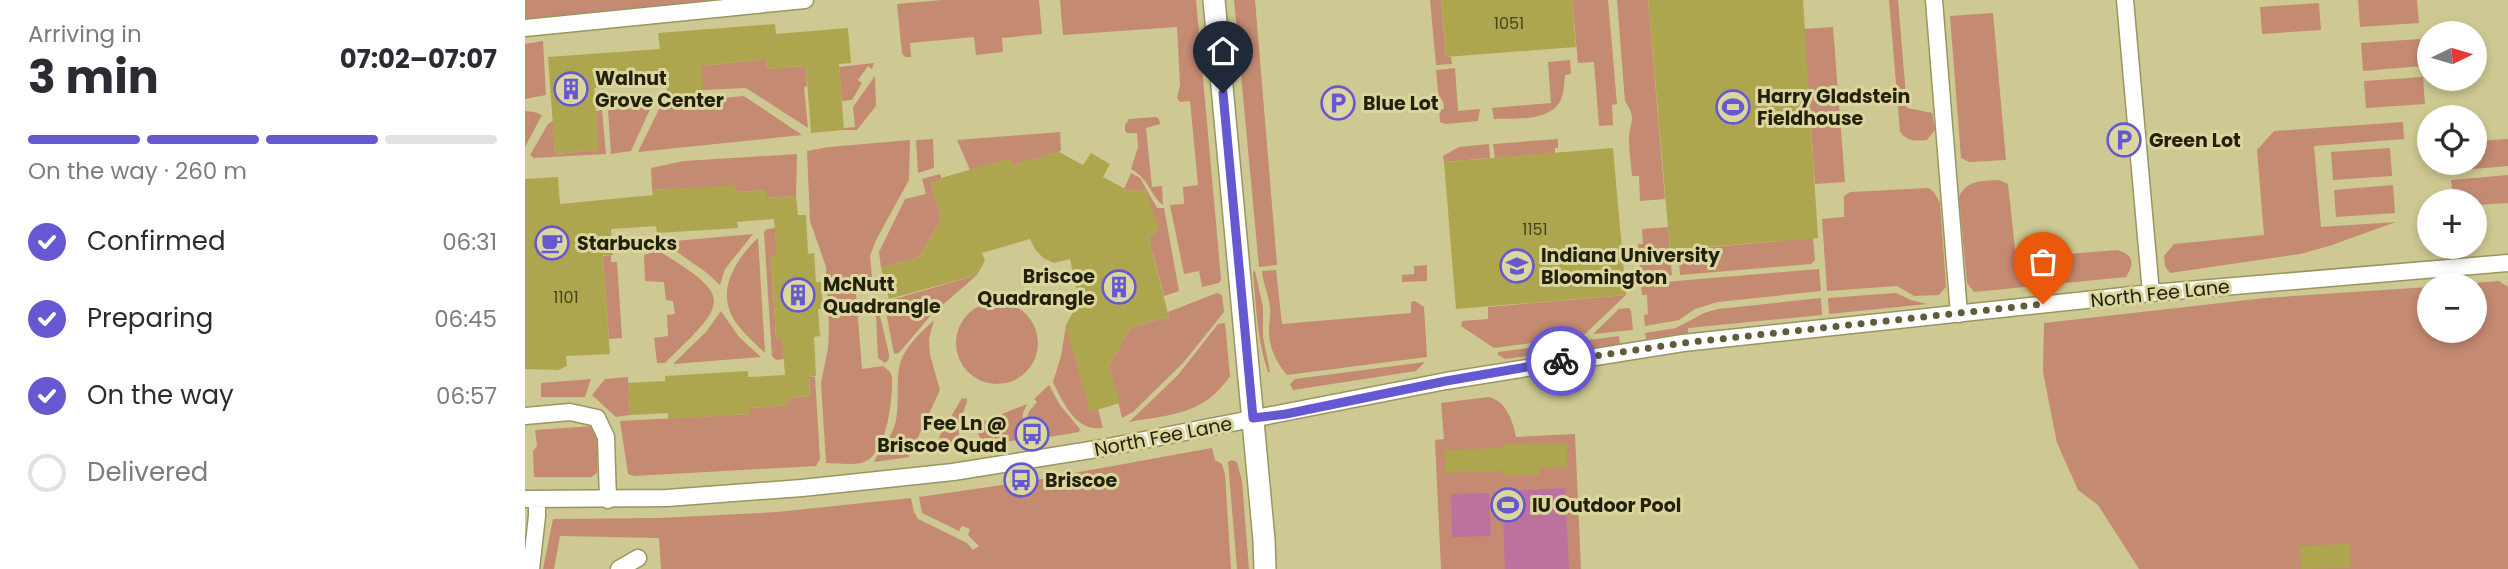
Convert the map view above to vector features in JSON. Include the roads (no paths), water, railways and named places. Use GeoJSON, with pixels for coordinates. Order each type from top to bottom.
{"type":"FeatureCollection","features":[{"type":"Feature","properties":{"kind":"main road"},"geometry":{"type":"LineString","coordinates":[[1214,0],[1265,569]]}},
{"type":"Feature","properties":{"kind":"street"},"geometry":{"type":"LineString","coordinates":[[525,28],[805,0]]}},
{"type":"Feature","properties":{"kind":"street"},"geometry":{"type":"LineString","coordinates":[[1934,0],[1959,314]]}},
{"type":"Feature","properties":{"kind":"street"},"geometry":{"type":"LineString","coordinates":[[2125,0],[2151,293]]}},
{"type":"Feature","properties":{"kind":"street","name":"North Fee Lane"},"geometry":{"type":"LineString","coordinates":[[531,499],[608,500],[802,488],[953,472],[1103,449],[1253,418],[1603,354],[1683,343],[2151,293],[2508,263]]}},
{"type":"Feature","properties":{"kind":"street"},"geometry":{"type":"LineString","coordinates":[[525,416],[570,412],[597,418],[606,437],[608,500]]}},
{"type":"Feature","properties":{"kind":"street"},"geometry":{"type":"LineString","coordinates":[[531,499],[537,516],[531,569]]}},
{"type":"Feature","properties":{"kind":"street"},"geometry":{"type":"LineString","coordinates":[[619,569],[638,558]]}},
{"type":"Feature","properties":{"kind":"place","name":"Walnut Grove Center"},"geometry":{"type":"Point","coordinates":[571,89]}},
{"type":"Feature","properties":{"kind":"place","name":"Blue Lot"},"geometry":{"type":"Point","coordinates":[1338,103]}},
{"type":"Feature","properties":{"kind":"place","name":"Harry Gladstein Fieldhouse"},"geometry":{"type":"Point","coordinates":[1733,107]}},
{"type":"Feature","properties":{"kind":"place","name":"Green Lot"},"geometry":{"type":"Point","coordinates":[2124,140]}},
{"type":"Feature","properties":{"kind":"place","name":"Starbucks"},"geometry":{"type":"Point","coordinates":[552,243]}},
{"type":"Feature","properties":{"kind":"place","name":"Indiana University Bloomington"},"geometry":{"type":"Point","coordinates":[1517,266]}},
{"type":"Feature","properties":{"kind":"place","name":"Briscoe Quadrangle"},"geometry":{"type":"Point","coordinates":[1119,287]}},
{"type":"Feature","properties":{"kind":"place","name":"McNutt Quadrangle"},"geometry":{"type":"Point","coordinates":[798,295]}},
{"type":"Feature","properties":{"kind":"place","name":"Fee Ln @ Briscoe Quad"},"geometry":{"type":"Point","coordinates":[1032,434]}},
{"type":"Feature","properties":{"kind":"place","name":"Briscoe"},"geometry":{"type":"Point","coordinates":[1021,480]}},
{"type":"Feature","properties":{"kind":"place","name":"IU Outdoor Pool"},"geometry":{"type":"Point","coordinates":[1508,505]}}]}
